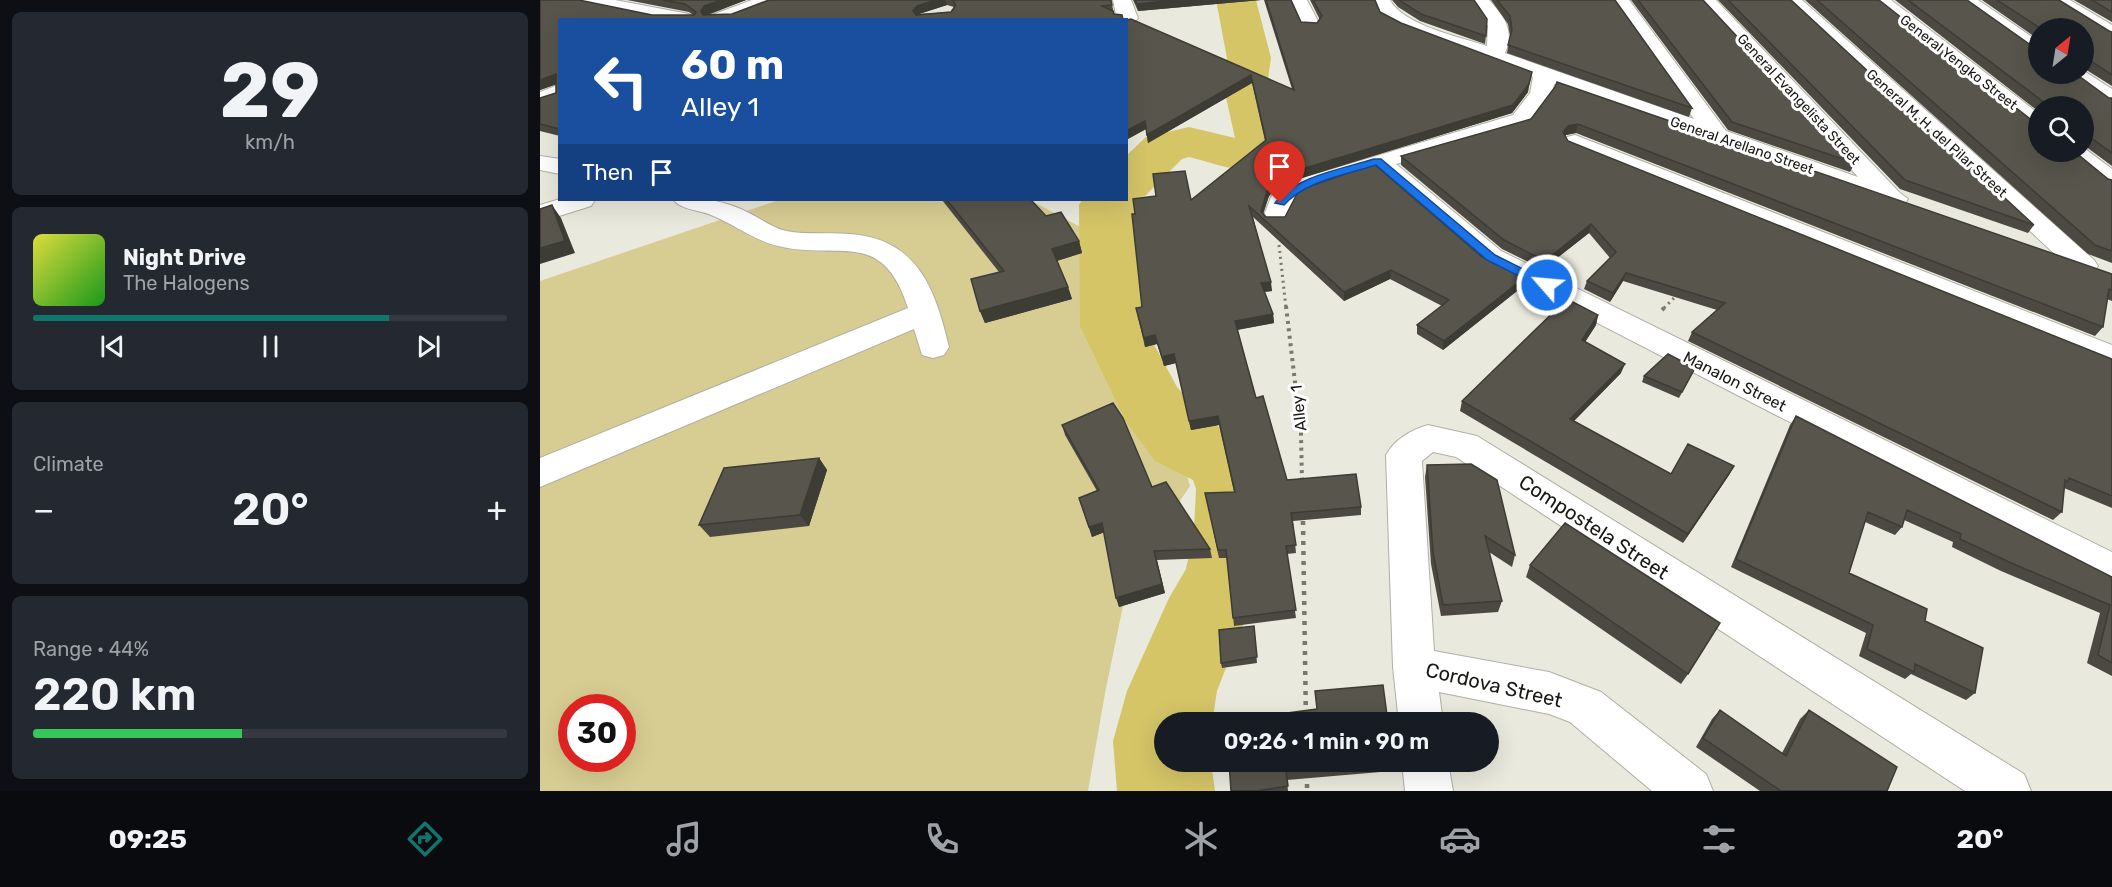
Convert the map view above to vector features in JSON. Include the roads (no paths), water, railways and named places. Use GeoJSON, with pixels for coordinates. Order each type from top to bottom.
{"type":"FeatureCollection","features":[{"type":"Feature","properties":{"kind":"street"},"geometry":{"type":"LineString","coordinates":[[585,0],[679,18]]}},
{"type":"Feature","properties":{"kind":"street"},"geometry":{"type":"LineString","coordinates":[[721,18],[769,0]]}},
{"type":"Feature","properties":{"kind":"street"},"geometry":{"type":"LineString","coordinates":[[1122,0],[1128,18]]}},
{"type":"Feature","properties":{"kind":"street"},"geometry":{"type":"LineString","coordinates":[[1298,0],[1310,25]]}},
{"type":"Feature","properties":{"kind":"street","name":"General Arellano Street"},"geometry":{"type":"LineString","coordinates":[[1381,0],[1389,14],[1408,26],[1903,202]]}},
{"type":"Feature","properties":{"kind":"street"},"geometry":{"type":"LineString","coordinates":[[1479,0],[1500,26],[1500,42],[1493,56]]}},
{"type":"Feature","properties":{"kind":"street"},"geometry":{"type":"LineString","coordinates":[[1619,0],[1718,136]]}},
{"type":"Feature","properties":{"kind":"street","name":"General Evangelista Street"},"geometry":{"type":"LineString","coordinates":[[1705,0],[1903,202]]}},
{"type":"Feature","properties":{"kind":"street","name":"General M. H. del Pilar Street"},"geometry":{"type":"LineString","coordinates":[[1791,0],[2084,266]]}},
{"type":"Feature","properties":{"kind":"street","name":"General Yengko Street"},"geometry":{"type":"LineString","coordinates":[[1879,0],[2028,116]]}},
{"type":"Feature","properties":{"kind":"street"},"geometry":{"type":"LineString","coordinates":[[1965,0],[2028,43]]}},
{"type":"Feature","properties":{"kind":"street"},"geometry":{"type":"LineString","coordinates":[[2056,0],[2112,33]]}},
{"type":"Feature","properties":{"kind":"street"},"geometry":{"type":"LineString","coordinates":[[1276,218],[1280,203],[1289,192],[1378,161],[1521,120],[1541,94],[1544,76]]}},
{"type":"Feature","properties":{"kind":"street"},"geometry":{"type":"LineString","coordinates":[[2089,84],[2112,99]]}},
{"type":"Feature","properties":{"kind":"street"},"geometry":{"type":"LineString","coordinates":[[540,100],[558,92]]}},
{"type":"Feature","properties":{"kind":"street"},"geometry":{"type":"LineString","coordinates":[[1575,142],[2112,357]]}},
{"type":"Feature","properties":{"kind":"street","name":"Manalon Street"},"geometry":{"type":"LineString","coordinates":[[1378,161],[1491,257],[2112,572]]}},
{"type":"Feature","properties":{"kind":"street"},"geometry":{"type":"LineString","coordinates":[[2087,162],[2112,181]]}},
{"type":"Feature","properties":{"kind":"street"},"geometry":{"type":"LineString","coordinates":[[540,163],[558,167]]}},
{"type":"Feature","properties":{"kind":"street"},"geometry":{"type":"LineString","coordinates":[[540,214],[579,201]]}},
{"type":"Feature","properties":{"kind":"street"},"geometry":{"type":"LineString","coordinates":[[690,201],[729,213],[785,239],[862,243],[882,248],[894,257],[910,276],[926,313],[933,347]]}},
{"type":"Feature","properties":{"kind":"street"},"geometry":{"type":"LineString","coordinates":[[2027,246],[2112,275]]}},
{"type":"Feature","properties":{"kind":"street"},"geometry":{"type":"LineString","coordinates":[[540,473],[926,313]]}},
{"type":"Feature","properties":{"kind":"street","name":"Compostela Street"},"geometry":{"type":"LineString","coordinates":[[1419,712],[1414,667],[1404,455],[1428,438],[1465,445],[2007,791]]}},
{"type":"Feature","properties":{"kind":"street","name":"Cordova Street"},"geometry":{"type":"LineString","coordinates":[[1414,667],[1549,693],[1585,707],[1689,791]]}},
{"type":"Feature","properties":{"kind":"street"},"geometry":{"type":"LineString","coordinates":[[1426,772],[1429,791]]}},
{"type":"Feature","properties":{"kind":"waterway"},"geometry":{"type":"LineString","coordinates":[[1128,183],[1164,148],[1189,142],[1245,156],[1261,143],[1245,79],[1249,58],[1236,0]]}},
{"type":"Feature","properties":{"kind":"waterway"},"geometry":{"type":"LineString","coordinates":[[1110,201],[1106,205],[1112,326],[1151,404],[1181,441],[1223,462],[1234,489],[1234,530],[1225,577],[1199,626],[1172,691],[1167,712]]}},
{"type":"Feature","properties":{"kind":"waterway"},"geometry":{"type":"LineString","coordinates":[[1164,772],[1166,791]]}}]}
